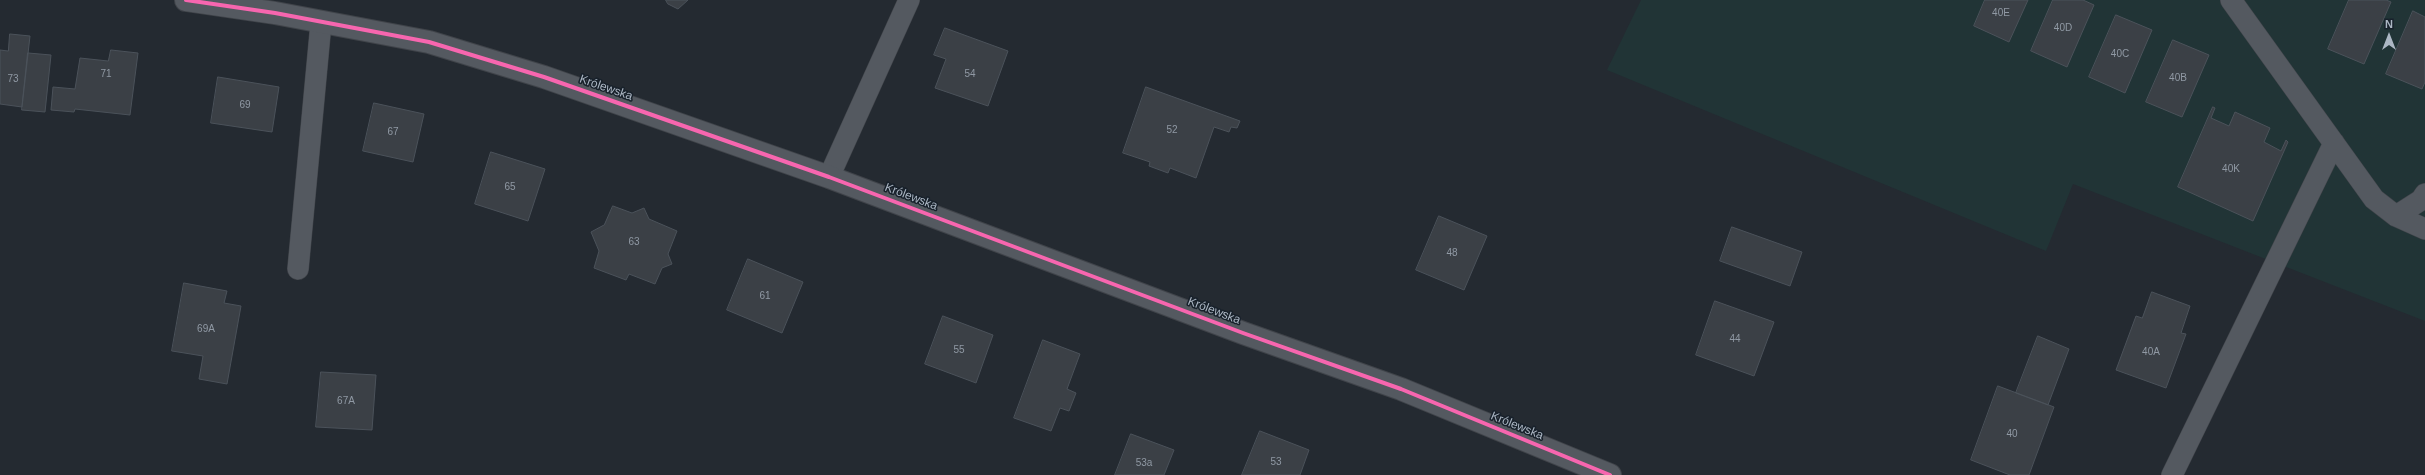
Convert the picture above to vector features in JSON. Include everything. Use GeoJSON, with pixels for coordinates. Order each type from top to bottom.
{"type":"FeatureCollection","features":[{"type":"Feature","properties":{"kind":"street","name":"Królewska"},"geometry":{"type":"LineString","coordinates":[[186,0],[275,13],[429,42],[544,77],[829,177],[1243,333],[1401,389],[1610,475]]}},
{"type":"Feature","properties":{"kind":"lane"},"geometry":{"type":"LineString","coordinates":[[829,177],[909,0]]}},
{"type":"Feature","properties":{"kind":"lane"},"geometry":{"type":"LineString","coordinates":[[2231,0],[2374,199],[2396,216],[2425,229]]}},
{"type":"Feature","properties":{"kind":"lane"},"geometry":{"type":"LineString","coordinates":[[298,269],[321,22]]}},
{"type":"Feature","properties":{"kind":"lane"},"geometry":{"type":"LineString","coordinates":[[2172,475],[2334,143]]}},
{"type":"Feature","properties":{"kind":"lane"},"geometry":{"type":"LineString","coordinates":[[2396,216],[2421,200],[2425,194]]}},
{"type":"Feature","properties":{"kind":"shaded area"},"geometry":{"type":"Polygon","coordinates":[[[1641,0],[2425,0],[2425,321],[2073,184],[2046,251],[1607,70],[1641,0]]]}},
{"type":"Feature","properties":{"kind":"building"},"geometry":{"type":"Polygon","coordinates":[[[666,0],[688,0],[678,9],[668,4],[666,0]]]}},
{"type":"Feature","properties":{"kind":"building"},"geometry":{"type":"Polygon","coordinates":[[[1985,0],[2028,0],[2009,42],[1974,26],[1985,0]]]}},
{"type":"Feature","properties":{"kind":"building"},"geometry":{"type":"Polygon","coordinates":[[[2053,0],[2083,0],[2094,5],[2067,67],[2031,51],[2053,0]]]}},
{"type":"Feature","properties":{"kind":"building"},"geometry":{"type":"Polygon","coordinates":[[[2349,0],[2386,0],[2391,2],[2364,64],[2328,49],[2349,0]]]}},
{"type":"Feature","properties":{"kind":"building"},"geometry":{"type":"Polygon","coordinates":[[[2413,11],[2425,17],[2425,82],[2422,89],[2386,74],[2413,11]]]}},
{"type":"Feature","properties":{"kind":"building"},"geometry":{"type":"Polygon","coordinates":[[[2116,15],[2152,30],[2125,93],[2089,77],[2116,15]]]}},
{"type":"Feature","properties":{"kind":"building"},"geometry":{"type":"Polygon","coordinates":[[[945,28],[1008,51],[988,106],[935,88],[946,59],[934,55],[945,28]]]}},
{"type":"Feature","properties":{"kind":"building"},"geometry":{"type":"Polygon","coordinates":[[[10,34],[30,36],[22,107],[0,104],[0,50],[8,51],[10,34]]]}},
{"type":"Feature","properties":{"kind":"building"},"geometry":{"type":"Polygon","coordinates":[[[2173,40],[2209,55],[2182,117],[2146,102],[2173,40]]]}},
{"type":"Feature","properties":{"kind":"building"},"geometry":{"type":"Polygon","coordinates":[[[111,50],[138,53],[130,115],[75,109],[74,112],[51,110],[53,87],[75,89],[80,58],[108,61],[111,50]]]}},
{"type":"Feature","properties":{"kind":"building"},"geometry":{"type":"Polygon","coordinates":[[[28,53],[51,55],[45,112],[22,110],[28,53]]]}},
{"type":"Feature","properties":{"kind":"building"},"geometry":{"type":"Polygon","coordinates":[[[218,77],[279,87],[272,132],[211,123],[218,77]]]}},
{"type":"Feature","properties":{"kind":"building"},"geometry":{"type":"Polygon","coordinates":[[[1146,87],[1240,121],[1237,128],[1231,127],[1229,132],[1214,127],[1196,178],[1170,168],[1168,173],[1149,166],[1150,162],[1123,153],[1146,87]]]}},
{"type":"Feature","properties":{"kind":"building"},"geometry":{"type":"Polygon","coordinates":[[[374,103],[424,114],[413,162],[363,151],[374,103]]]}},
{"type":"Feature","properties":{"kind":"building"},"geometry":{"type":"Polygon","coordinates":[[[2213,107],[2215,108],[2211,118],[2229,126],[2235,112],[2270,128],[2264,142],[2281,151],[2286,140],[2288,142],[2253,221],[2178,187],[2213,107]]]}},
{"type":"Feature","properties":{"kind":"building"},"geometry":{"type":"Polygon","coordinates":[[[491,152],[545,169],[528,221],[475,204],[491,152]]]}},
{"type":"Feature","properties":{"kind":"building"},"geometry":{"type":"Polygon","coordinates":[[[613,206],[632,213],[644,208],[649,219],[677,231],[668,254],[672,264],[662,268],[655,284],[629,274],[626,280],[594,268],[599,251],[591,232],[604,225],[613,206]]]}},
{"type":"Feature","properties":{"kind":"building"},"geometry":{"type":"Polygon","coordinates":[[[1439,216],[1487,236],[1464,290],[1416,270],[1439,216]]]}},
{"type":"Feature","properties":{"kind":"building"},"geometry":{"type":"Polygon","coordinates":[[[1732,227],[1802,252],[1790,286],[1720,261],[1732,227]]]}},
{"type":"Feature","properties":{"kind":"building"},"geometry":{"type":"Polygon","coordinates":[[[748,259],[803,282],[782,333],[727,310],[748,259]]]}},
{"type":"Feature","properties":{"kind":"building"},"geometry":{"type":"Polygon","coordinates":[[[184,283],[227,291],[224,303],[241,306],[227,384],[199,379],[203,356],[172,351],[184,283]]]}},
{"type":"Feature","properties":{"kind":"building"},"geometry":{"type":"Polygon","coordinates":[[[2152,292],[2190,306],[2181,333],[2186,334],[2166,388],[2116,370],[2136,316],[2142,318],[2152,292]]]}},
{"type":"Feature","properties":{"kind":"building"},"geometry":{"type":"Polygon","coordinates":[[[1715,301],[1774,322],[1754,376],[1696,355],[1715,301]]]}},
{"type":"Feature","properties":{"kind":"building"},"geometry":{"type":"Polygon","coordinates":[[[943,316],[993,335],[976,383],[925,364],[943,316]]]}},
{"type":"Feature","properties":{"kind":"building"},"geometry":{"type":"Polygon","coordinates":[[[2038,336],[2069,349],[2048,405],[2016,393],[2038,336]]]}},
{"type":"Feature","properties":{"kind":"building"},"geometry":{"type":"Polygon","coordinates":[[[1043,340],[1080,354],[1067,389],[1076,393],[1069,411],[1060,408],[1051,431],[1014,418],[1043,340]]]}},
{"type":"Feature","properties":{"kind":"building"},"geometry":{"type":"Polygon","coordinates":[[[321,372],[376,375],[372,430],[316,427],[321,372]]]}},
{"type":"Feature","properties":{"kind":"building"},"geometry":{"type":"Polygon","coordinates":[[[1998,386],[2054,407],[2029,475],[2010,475],[1971,460],[1998,386]]]}},
{"type":"Feature","properties":{"kind":"building"},"geometry":{"type":"Polygon","coordinates":[[[1260,431],[1309,450],[1300,475],[1242,475],[1260,431]]]}},
{"type":"Feature","properties":{"kind":"building"},"geometry":{"type":"Polygon","coordinates":[[[1131,434],[1174,450],[1164,475],[1115,475],[1131,434]]]}},
{"type":"Feature","properties":{"kind":"cycle path"},"geometry":{"type":"LineString","coordinates":[[186,0],[275,13],[429,42],[544,77],[829,177],[1243,333],[1401,389],[1610,475]]}}]}
